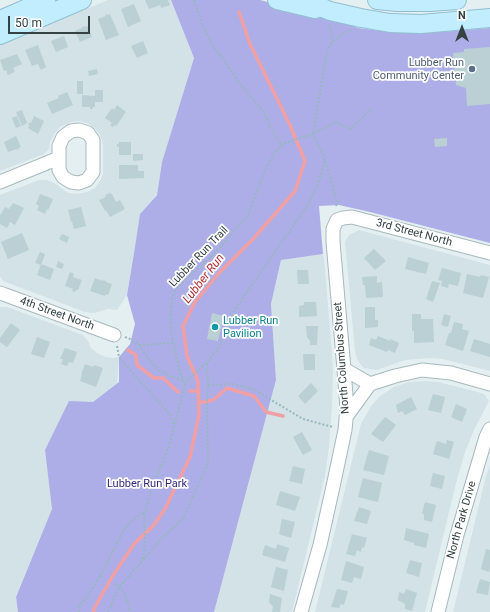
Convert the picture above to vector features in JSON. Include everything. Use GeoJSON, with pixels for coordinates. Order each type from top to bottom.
{"type":"FeatureCollection","features":[{"type":"Feature","properties":{"kind":"main road"},"geometry":{"type":"LineString","coordinates":[[0,20],[46,0]]}},
{"type":"Feature","properties":{"kind":"main road"},"geometry":{"type":"LineString","coordinates":[[0,35],[82,0]]}},
{"type":"Feature","properties":{"kind":"main road"},"geometry":{"type":"LineString","coordinates":[[277,0],[310,8],[329,17],[361,18],[390,23],[421,24],[490,18]]}},
{"type":"Feature","properties":{"kind":"main road"},"geometry":{"type":"LineString","coordinates":[[303,0],[329,17]]}},
{"type":"Feature","properties":{"kind":"main road"},"geometry":{"type":"LineString","coordinates":[[377,0],[397,2],[430,2],[456,0]]}},
{"type":"Feature","properties":{"kind":"street"},"geometry":{"type":"LineString","coordinates":[[0,182],[59,158]]}},
{"type":"Feature","properties":{"kind":"street","name":"3rd Street North"},"geometry":{"type":"LineString","coordinates":[[337,220],[352,217],[490,253]]}},
{"type":"Feature","properties":{"kind":"street","name":"North Columbus Street"},"geometry":{"type":"LineString","coordinates":[[301,612],[320,545],[334,482],[347,409],[333,242],[333,229],[337,220]]}},
{"type":"Feature","properties":{"kind":"street","name":"4th Street North"},"geometry":{"type":"LineString","coordinates":[[0,293],[114,335]]}},
{"type":"Feature","properties":{"kind":"street"},"geometry":{"type":"LineString","coordinates":[[344,369],[370,384]]}},
{"type":"Feature","properties":{"kind":"street"},"geometry":{"type":"LineString","coordinates":[[345,424],[370,384],[395,376],[422,370],[451,373],[490,384]]}},
{"type":"Feature","properties":{"kind":"street","name":"North Park Drive"},"geometry":{"type":"LineString","coordinates":[[438,612],[456,535],[486,438],[490,430]]}},
{"type":"Feature","properties":{"kind":"path"},"geometry":{"type":"LineString","coordinates":[[194,0],[204,29],[212,44],[240,84],[263,111],[281,146],[312,134],[336,122],[351,129],[372,108]]}},
{"type":"Feature","properties":{"kind":"path"},"geometry":{"type":"LineString","coordinates":[[329,17],[332,42]]}},
{"type":"Feature","properties":{"kind":"path"},"geometry":{"type":"LineString","coordinates":[[336,206],[337,203],[325,161],[312,134],[327,52],[332,42],[341,35],[354,29]]}},
{"type":"Feature","properties":{"kind":"path","name":"Lubber Run Trail"},"geometry":{"type":"LineString","coordinates":[[185,385],[173,343],[170,321],[172,299],[176,289],[213,255],[248,215],[270,161],[281,146]]}},
{"type":"Feature","properties":{"kind":"path"},"geometry":{"type":"LineString","coordinates":[[140,564],[144,554],[145,512],[152,488],[169,446],[185,385],[217,351],[235,309],[307,206],[317,187],[325,161]]}},
{"type":"Feature","properties":{"kind":"path"},"geometry":{"type":"LineString","coordinates":[[175,425],[167,411],[122,362],[119,357],[114,335],[130,338],[139,346],[159,370],[172,377],[183,380]]}},
{"type":"Feature","properties":{"kind":"path"},"geometry":{"type":"LineString","coordinates":[[139,346],[173,343]]}},
{"type":"Feature","properties":{"kind":"path"},"geometry":{"type":"LineString","coordinates":[[108,612],[119,587],[161,539],[184,519],[208,463],[207,363]]}},
{"type":"Feature","properties":{"kind":"path"},"geometry":{"type":"LineString","coordinates":[[208,385],[232,384],[253,389],[302,418],[345,424]]}},
{"type":"Feature","properties":{"kind":"path"},"geometry":{"type":"LineString","coordinates":[[79,612],[80,604],[87,597],[101,576],[125,528],[136,517],[145,512]]}},
{"type":"Feature","properties":{"kind":"path"},"geometry":{"type":"LineString","coordinates":[[116,584],[124,592],[130,612]]}},
{"type":"Feature","properties":{"kind":"shaded area"},"geometry":{"type":"Polygon","coordinates":[[[108,0],[171,0],[194,58],[162,162],[157,194],[140,214],[127,295],[117,310],[108,309],[94,313],[85,312],[3,281],[0,276],[0,195],[39,180],[47,180],[54,183],[68,193],[78,194],[95,188],[103,174],[103,143],[100,134],[89,124],[80,121],[71,122],[60,127],[50,142],[49,149],[44,154],[0,171],[0,45],[108,0]]]}},
{"type":"Feature","properties":{"kind":"shaded area"},"geometry":{"type":"Polygon","coordinates":[[[359,230],[490,265],[490,371],[443,359],[430,358],[405,360],[377,370],[364,368],[361,365],[357,359],[355,351],[345,242],[349,235],[359,230]]]}},
{"type":"Feature","properties":{"kind":"shaded area"},"geometry":{"type":"Polygon","coordinates":[[[323,254],[333,373],[329,447],[325,476],[292,612],[214,612],[276,380],[271,304],[281,260],[323,254]]]}},
{"type":"Feature","properties":{"kind":"shaded area"},"geometry":{"type":"Polygon","coordinates":[[[0,307],[7,307],[83,335],[91,348],[97,353],[105,357],[119,357],[117,384],[93,402],[45,450],[52,509],[16,596],[18,612],[0,612],[0,307]]]}},
{"type":"Feature","properties":{"kind":"shaded area"},"geometry":{"type":"Polygon","coordinates":[[[409,382],[438,382],[484,394],[489,401],[465,452],[457,479],[425,612],[315,612],[361,424],[371,406],[380,396],[394,387],[409,382]]]}},
{"type":"Feature","properties":{"kind":"shaded area"},"geometry":{"type":"Polygon","coordinates":[[[490,465],[490,612],[453,612],[486,476],[490,465]]]}},
{"type":"Feature","properties":{"kind":"green space","name":"Lubber Run Park"},"geometry":{"type":"Polygon","coordinates":[[[171,0],[260,0],[344,22],[358,28],[381,31],[408,33],[490,28],[490,243],[339,205],[319,206],[323,254],[281,260],[271,304],[276,380],[214,612],[18,612],[16,597],[52,509],[45,450],[69,401],[93,402],[119,382],[119,357],[130,344],[135,324],[127,295],[140,214],[157,195],[162,162],[194,58],[171,0]]]}},
{"type":"Feature","properties":{"kind":"building"},"geometry":{"type":"Polygon","coordinates":[[[145,0],[168,0],[170,5],[161,8],[160,5],[149,9],[145,0]]]}},
{"type":"Feature","properties":{"kind":"building"},"geometry":{"type":"Polygon","coordinates":[[[134,4],[141,21],[128,27],[121,9],[134,4]]]}},
{"type":"Feature","properties":{"kind":"building"},"geometry":{"type":"Polygon","coordinates":[[[110,14],[119,35],[106,40],[98,19],[110,14]]]}},
{"type":"Feature","properties":{"kind":"building"},"geometry":{"type":"Polygon","coordinates":[[[88,26],[92,37],[80,42],[75,31],[88,26]]]}},
{"type":"Feature","properties":{"kind":"building"},"geometry":{"type":"Polygon","coordinates":[[[64,36],[68,47],[56,52],[51,41],[64,36]]]}},
{"type":"Feature","properties":{"kind":"building"},"geometry":{"type":"Polygon","coordinates":[[[143,41],[148,53],[137,58],[131,46],[143,41]]]}},
{"type":"Feature","properties":{"kind":"building"},"geometry":{"type":"Polygon","coordinates":[[[38,45],[46,67],[41,70],[38,64],[32,66],[25,50],[38,45]]]}},
{"type":"Feature","properties":{"kind":"building","name":"Lubber Run Community Center"},"geometry":{"type":"Polygon","coordinates":[[[490,47],[490,104],[467,106],[466,88],[456,85],[453,53],[464,52],[464,49],[490,47]]]}},
{"type":"Feature","properties":{"kind":"building"},"geometry":{"type":"Polygon","coordinates":[[[17,54],[22,64],[13,68],[15,72],[8,75],[6,70],[4,71],[0,60],[17,54]]]}},
{"type":"Feature","properties":{"kind":"building"},"geometry":{"type":"Polygon","coordinates":[[[97,69],[98,74],[89,76],[88,71],[97,69]]]}},
{"type":"Feature","properties":{"kind":"building"},"geometry":{"type":"Polygon","coordinates":[[[77,81],[83,81],[83,94],[77,94],[77,81]]]}},
{"type":"Feature","properties":{"kind":"building"},"geometry":{"type":"Polygon","coordinates":[[[95,90],[103,90],[103,102],[95,102],[95,107],[93,107],[93,109],[90,109],[90,107],[82,107],[82,95],[95,96],[95,90]]]}},
{"type":"Feature","properties":{"kind":"building"},"geometry":{"type":"Polygon","coordinates":[[[67,92],[73,105],[52,114],[47,103],[59,98],[58,96],[67,92]]]}},
{"type":"Feature","properties":{"kind":"building"},"geometry":{"type":"Polygon","coordinates":[[[117,105],[126,112],[116,126],[114,125],[113,127],[110,125],[112,123],[105,118],[112,108],[114,110],[117,105]]]}},
{"type":"Feature","properties":{"kind":"building"},"geometry":{"type":"Polygon","coordinates":[[[22,110],[27,123],[22,126],[16,112],[22,110]]]}},
{"type":"Feature","properties":{"kind":"building"},"geometry":{"type":"Polygon","coordinates":[[[17,116],[21,126],[16,128],[12,118],[17,116]]]}},
{"type":"Feature","properties":{"kind":"building"},"geometry":{"type":"Polygon","coordinates":[[[34,116],[44,121],[38,134],[28,128],[30,125],[28,125],[30,122],[31,123],[34,116]]]}},
{"type":"Feature","properties":{"kind":"building"},"geometry":{"type":"Polygon","coordinates":[[[16,136],[21,147],[17,150],[8,152],[4,142],[16,136]]]}},
{"type":"Feature","properties":{"kind":"building"},"geometry":{"type":"Polygon","coordinates":[[[447,138],[447,146],[435,147],[434,139],[447,138]]]}},
{"type":"Feature","properties":{"kind":"building"},"geometry":{"type":"Polygon","coordinates":[[[119,142],[131,142],[131,155],[119,155],[119,147],[117,147],[117,144],[119,144],[119,142]]]}},
{"type":"Feature","properties":{"kind":"building"},"geometry":{"type":"Polygon","coordinates":[[[133,154],[143,154],[143,160],[133,161],[133,154]]]}},
{"type":"Feature","properties":{"kind":"building"},"geometry":{"type":"Polygon","coordinates":[[[119,165],[138,165],[138,171],[144,171],[144,178],[119,179],[119,165]]]}},
{"type":"Feature","properties":{"kind":"building"},"geometry":{"type":"Polygon","coordinates":[[[110,193],[116,202],[120,200],[125,209],[110,217],[99,200],[106,197],[105,195],[110,193]]]}},
{"type":"Feature","properties":{"kind":"building"},"geometry":{"type":"Polygon","coordinates":[[[40,194],[53,199],[45,214],[37,210],[39,206],[36,204],[40,194]]]}},
{"type":"Feature","properties":{"kind":"building"},"geometry":{"type":"Polygon","coordinates":[[[13,203],[24,208],[15,225],[10,222],[7,228],[0,224],[0,214],[5,207],[9,209],[13,203]]]}},
{"type":"Feature","properties":{"kind":"building"},"geometry":{"type":"Polygon","coordinates":[[[81,207],[86,226],[74,229],[68,210],[81,207]]]}},
{"type":"Feature","properties":{"kind":"building"},"geometry":{"type":"Polygon","coordinates":[[[22,233],[29,250],[8,259],[1,242],[22,233]]]}},
{"type":"Feature","properties":{"kind":"building"},"geometry":{"type":"Polygon","coordinates":[[[62,234],[69,237],[67,243],[59,239],[62,234]]]}},
{"type":"Feature","properties":{"kind":"building"},"geometry":{"type":"Polygon","coordinates":[[[374,249],[386,261],[375,270],[364,258],[374,249]]]}},
{"type":"Feature","properties":{"kind":"building"},"geometry":{"type":"Polygon","coordinates":[[[40,252],[45,254],[41,265],[35,263],[40,252]]]}},
{"type":"Feature","properties":{"kind":"building"},"geometry":{"type":"Polygon","coordinates":[[[408,257],[429,263],[426,274],[405,269],[408,257]]]}},
{"type":"Feature","properties":{"kind":"building"},"geometry":{"type":"Polygon","coordinates":[[[58,261],[64,264],[62,269],[56,267],[58,261]]]}},
{"type":"Feature","properties":{"kind":"building"},"geometry":{"type":"Polygon","coordinates":[[[41,264],[54,269],[50,280],[37,275],[41,264]]]}},
{"type":"Feature","properties":{"kind":"building"},"geometry":{"type":"Polygon","coordinates":[[[442,268],[461,273],[458,286],[449,284],[448,288],[441,286],[442,281],[438,280],[442,268]]]}},
{"type":"Feature","properties":{"kind":"building"},"geometry":{"type":"Polygon","coordinates":[[[297,270],[308,270],[309,284],[298,284],[297,270]]]}},
{"type":"Feature","properties":{"kind":"building"},"geometry":{"type":"Polygon","coordinates":[[[70,272],[74,274],[73,277],[82,280],[78,290],[75,292],[72,291],[73,289],[65,286],[70,272]]]}},
{"type":"Feature","properties":{"kind":"building"},"geometry":{"type":"Polygon","coordinates":[[[467,274],[480,277],[481,275],[489,277],[483,298],[463,293],[467,274]]]}},
{"type":"Feature","properties":{"kind":"building"},"geometry":{"type":"Polygon","coordinates":[[[377,276],[377,283],[382,282],[383,297],[366,298],[365,285],[363,285],[362,277],[377,276]]]}},
{"type":"Feature","properties":{"kind":"building"},"geometry":{"type":"Polygon","coordinates":[[[95,278],[112,284],[108,295],[106,294],[105,296],[90,291],[95,278]]]}},
{"type":"Feature","properties":{"kind":"building"},"geometry":{"type":"Polygon","coordinates":[[[432,281],[440,283],[433,302],[426,299],[432,281]]]}},
{"type":"Feature","properties":{"kind":"building"},"geometry":{"type":"Polygon","coordinates":[[[304,302],[316,302],[317,316],[299,317],[299,306],[304,305],[304,302]]]}},
{"type":"Feature","properties":{"kind":"building"},"geometry":{"type":"Polygon","coordinates":[[[365,307],[375,307],[375,320],[378,320],[378,327],[365,328],[365,307]]]}},
{"type":"Feature","properties":{"kind":"building","name":"Lubber Run Pavilion"},"geometry":{"type":"Polygon","coordinates":[[[212,313],[224,316],[218,341],[207,339],[212,313]]]}},
{"type":"Feature","properties":{"kind":"building"},"geometry":{"type":"Polygon","coordinates":[[[412,314],[421,314],[421,319],[433,319],[434,342],[414,343],[412,314]]]}},
{"type":"Feature","properties":{"kind":"building"},"geometry":{"type":"Polygon","coordinates":[[[444,314],[451,316],[448,327],[441,325],[444,314]]]}},
{"type":"Feature","properties":{"kind":"building"},"geometry":{"type":"Polygon","coordinates":[[[454,322],[463,324],[462,329],[469,331],[463,351],[445,345],[449,333],[451,333],[454,322]]]}},
{"type":"Feature","properties":{"kind":"building"},"geometry":{"type":"Polygon","coordinates":[[[11,323],[20,330],[7,347],[0,342],[0,338],[11,323]]]}},
{"type":"Feature","properties":{"kind":"building"},"geometry":{"type":"Polygon","coordinates":[[[306,326],[318,326],[317,345],[310,345],[310,341],[307,337],[306,326]]]}},
{"type":"Feature","properties":{"kind":"building"},"geometry":{"type":"Polygon","coordinates":[[[378,336],[399,343],[395,353],[388,350],[387,352],[369,345],[371,338],[376,340],[378,336]]]}},
{"type":"Feature","properties":{"kind":"building"},"geometry":{"type":"Polygon","coordinates":[[[37,337],[50,342],[44,358],[31,354],[37,337]]]}},
{"type":"Feature","properties":{"kind":"building"},"geometry":{"type":"Polygon","coordinates":[[[474,339],[490,344],[490,357],[470,351],[474,339]]]}},
{"type":"Feature","properties":{"kind":"building"},"geometry":{"type":"Polygon","coordinates":[[[65,348],[77,352],[73,363],[69,362],[67,366],[61,364],[63,359],[60,359],[65,348]]]}},
{"type":"Feature","properties":{"kind":"building"},"geometry":{"type":"Polygon","coordinates":[[[303,354],[315,354],[315,370],[304,370],[303,354]]]}},
{"type":"Feature","properties":{"kind":"building"},"geometry":{"type":"Polygon","coordinates":[[[85,364],[103,368],[96,387],[80,381],[85,364]]]}},
{"type":"Feature","properties":{"kind":"building"},"geometry":{"type":"Polygon","coordinates":[[[311,383],[318,391],[305,404],[298,396],[311,383]]]}},
{"type":"Feature","properties":{"kind":"building"},"geometry":{"type":"Polygon","coordinates":[[[433,394],[445,397],[441,413],[428,410],[433,394]]]}},
{"type":"Feature","properties":{"kind":"building"},"geometry":{"type":"Polygon","coordinates":[[[411,397],[417,409],[405,415],[402,411],[398,413],[396,405],[411,397]]]}},
{"type":"Feature","properties":{"kind":"building"},"geometry":{"type":"Polygon","coordinates":[[[456,404],[467,409],[462,422],[451,417],[456,404]]]}},
{"type":"Feature","properties":{"kind":"building"},"geometry":{"type":"Polygon","coordinates":[[[385,417],[396,425],[383,442],[371,434],[385,417]]]}},
{"type":"Feature","properties":{"kind":"building"},"geometry":{"type":"Polygon","coordinates":[[[302,432],[312,450],[303,455],[293,437],[302,432]]]}},
{"type":"Feature","properties":{"kind":"building"},"geometry":{"type":"Polygon","coordinates":[[[447,440],[454,442],[449,459],[433,454],[437,441],[446,444],[447,440]]]}},
{"type":"Feature","properties":{"kind":"building"},"geometry":{"type":"Polygon","coordinates":[[[369,450],[389,456],[384,475],[363,470],[369,450]]]}},
{"type":"Feature","properties":{"kind":"building"},"geometry":{"type":"Polygon","coordinates":[[[293,466],[305,469],[302,484],[289,481],[293,466]]]}},
{"type":"Feature","properties":{"kind":"building"},"geometry":{"type":"Polygon","coordinates":[[[433,473],[445,476],[442,489],[430,486],[433,473]]]}},
{"type":"Feature","properties":{"kind":"building"},"geometry":{"type":"Polygon","coordinates":[[[363,478],[382,483],[378,502],[358,497],[363,478]]]}},
{"type":"Feature","properties":{"kind":"building"},"geometry":{"type":"Polygon","coordinates":[[[280,491],[300,497],[295,511],[276,505],[280,491]]]}},
{"type":"Feature","properties":{"kind":"building"},"geometry":{"type":"Polygon","coordinates":[[[425,502],[436,505],[432,522],[424,520],[424,515],[422,513],[425,502]]]}},
{"type":"Feature","properties":{"kind":"building"},"geometry":{"type":"Polygon","coordinates":[[[359,507],[371,511],[367,524],[354,521],[359,507]]]}},
{"type":"Feature","properties":{"kind":"building"},"geometry":{"type":"Polygon","coordinates":[[[282,519],[295,522],[291,538],[279,534],[282,519]]]}},
{"type":"Feature","properties":{"kind":"building"},"geometry":{"type":"Polygon","coordinates":[[[406,528],[429,534],[426,548],[414,545],[414,543],[404,540],[406,528]]]}},
{"type":"Feature","properties":{"kind":"building"},"geometry":{"type":"Polygon","coordinates":[[[352,534],[367,538],[364,548],[362,547],[361,552],[357,550],[355,556],[346,554],[352,534]]]}},
{"type":"Feature","properties":{"kind":"building"},"geometry":{"type":"Polygon","coordinates":[[[277,544],[289,548],[285,562],[262,555],[265,545],[276,549],[277,544]]]}},
{"type":"Feature","properties":{"kind":"building"},"geometry":{"type":"Polygon","coordinates":[[[486,549],[490,550],[489,572],[481,569],[486,549]]]}},
{"type":"Feature","properties":{"kind":"building"},"geometry":{"type":"Polygon","coordinates":[[[410,560],[422,563],[419,577],[406,573],[410,560]]]}},
{"type":"Feature","properties":{"kind":"building"},"geometry":{"type":"Polygon","coordinates":[[[346,561],[364,567],[361,579],[354,577],[352,583],[341,580],[346,561]]]}},
{"type":"Feature","properties":{"kind":"building"},"geometry":{"type":"Polygon","coordinates":[[[276,567],[288,570],[284,591],[271,587],[276,567]]]}},
{"type":"Feature","properties":{"kind":"building"},"geometry":{"type":"Polygon","coordinates":[[[480,579],[490,582],[488,595],[476,593],[480,579]]]}},
{"type":"Feature","properties":{"kind":"building"},"geometry":{"type":"Polygon","coordinates":[[[337,589],[348,591],[344,605],[341,604],[339,608],[331,607],[337,589]]]}},
{"type":"Feature","properties":{"kind":"building"},"geometry":{"type":"Polygon","coordinates":[[[406,589],[417,593],[412,611],[405,609],[405,604],[398,600],[399,592],[404,594],[406,589]]]}},
{"type":"Feature","properties":{"kind":"building"},"geometry":{"type":"Polygon","coordinates":[[[270,594],[282,598],[280,612],[272,612],[273,607],[269,602],[270,594]]]}},
{"type":"Feature","properties":{"kind":"waterway","name":"Lubber Run"},"geometry":{"type":"LineString","coordinates":[[93,612],[112,577],[134,544],[153,526],[165,509],[190,457],[199,415],[198,381],[187,356],[183,326],[195,302],[218,274],[254,238],[295,191],[305,161],[290,125],[250,44],[239,12]]}},
{"type":"Feature","properties":{"kind":"waterway"},"geometry":{"type":"LineString","coordinates":[[128,350],[136,355],[137,365],[154,378],[163,378],[178,392]]}},
{"type":"Feature","properties":{"kind":"waterway"},"geometry":{"type":"LineString","coordinates":[[199,403],[213,400],[227,388],[254,396],[266,412],[283,416]]}},
{"type":"Feature","properties":{"kind":"waterway","name":"Lubber Run"},"geometry":{"type":"LineString","coordinates":[[190,391],[199,391]]}},
{"type":"Feature","properties":{"kind":"place","name":"Lubber Run Community Center"},"geometry":{"type":"Point","coordinates":[472,69]}},
{"type":"Feature","properties":{"kind":"place","name":"Lubber Run Pavilion"},"geometry":{"type":"Point","coordinates":[215,327]}}]}
